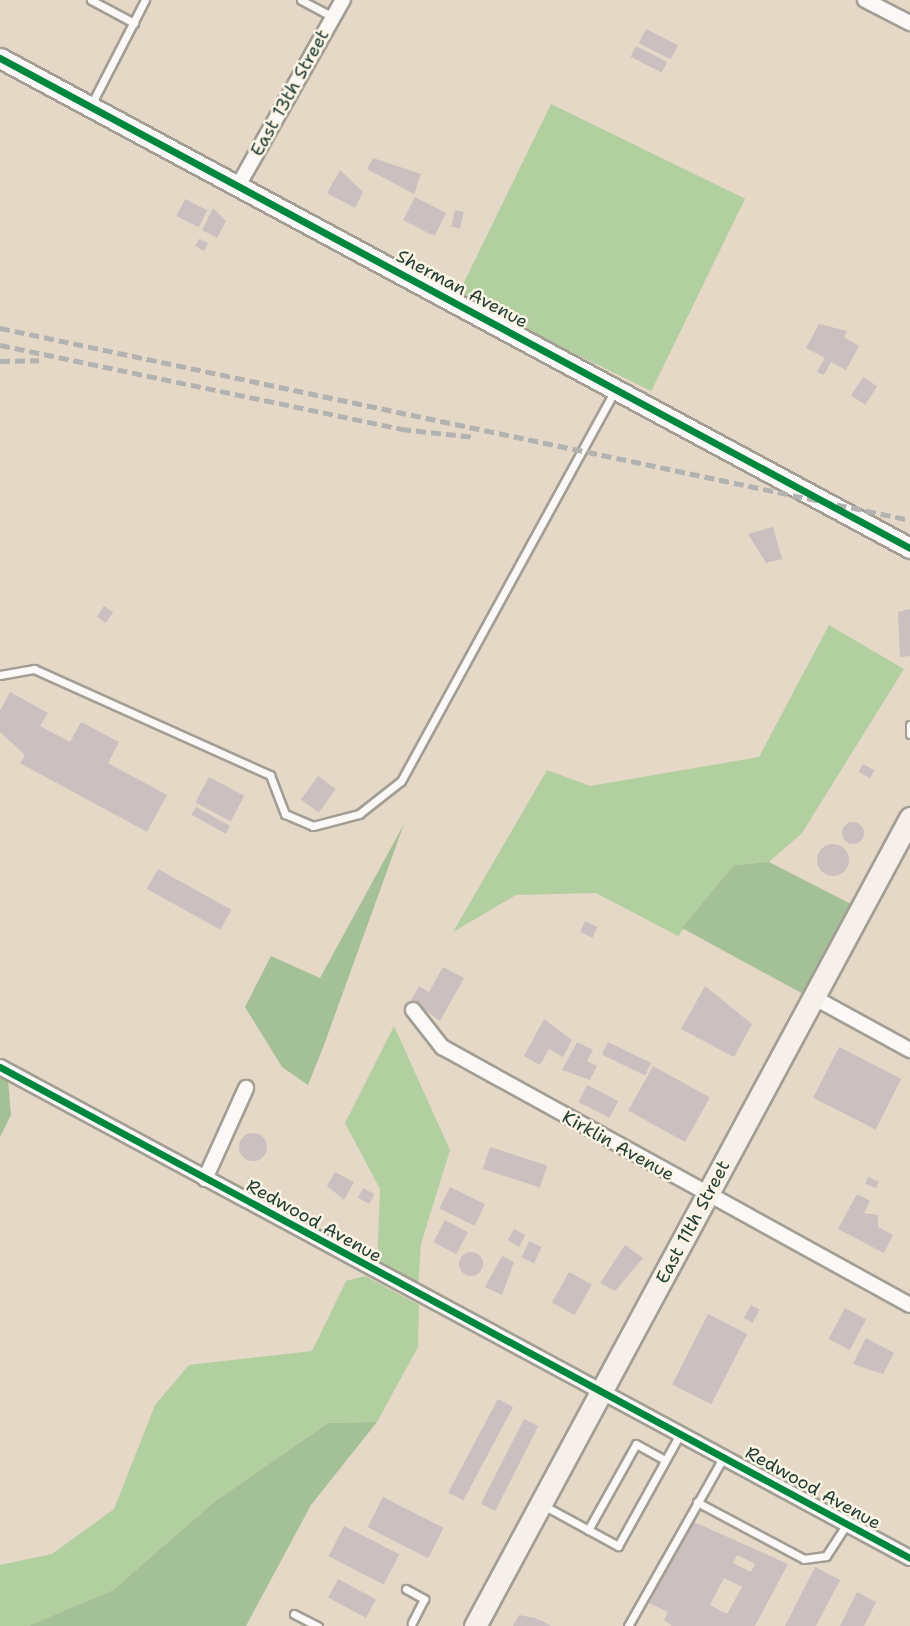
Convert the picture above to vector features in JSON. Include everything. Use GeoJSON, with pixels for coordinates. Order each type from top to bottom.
{"type":"FeatureCollection","features":[{"type":"Feature","properties":{"kind":"main road","name":"East 11th Street"},"geometry":{"type":"LineString","coordinates":[[475,1626],[910,818]]}},
{"type":"Feature","properties":{"kind":"street","name":"East 13th Street"},"geometry":{"type":"LineString","coordinates":[[238,186],[342,0]]}},
{"type":"Feature","properties":{"kind":"street"},"geometry":{"type":"LineString","coordinates":[[865,0],[910,23]]}},
{"type":"Feature","properties":{"kind":"street","name":"Sherman Avenue"},"geometry":{"type":"LineString","coordinates":[[0,58],[910,548]]}},
{"type":"Feature","properties":{"kind":"street"},"geometry":{"type":"LineString","coordinates":[[813,997],[910,1050]]}},
{"type":"Feature","properties":{"kind":"street","name":"Kirklin Avenue"},"geometry":{"type":"LineString","coordinates":[[413,1010],[442,1047],[910,1305]]}},
{"type":"Feature","properties":{"kind":"street","name":"Redwood Avenue"},"geometry":{"type":"LineString","coordinates":[[0,1067],[910,1558]]}},
{"type":"Feature","properties":{"kind":"street"},"geometry":{"type":"LineString","coordinates":[[205,1179],[246,1088]]}},
{"type":"Feature","properties":{"kind":"lane"},"geometry":{"type":"LineString","coordinates":[[91,0],[134,23]]}},
{"type":"Feature","properties":{"kind":"lane"},"geometry":{"type":"LineString","coordinates":[[90,106],[145,0]]}},
{"type":"Feature","properties":{"kind":"lane"},"geometry":{"type":"LineString","coordinates":[[301,0],[333,17]]}},
{"type":"Feature","properties":{"kind":"lane"},"geometry":{"type":"LineString","coordinates":[[0,675],[34,669],[270,775],[285,814],[313,826],[359,814],[401,781],[615,389]]}},
{"type":"Feature","properties":{"kind":"lane"},"geometry":{"type":"LineString","coordinates":[[910,726],[910,734]]}},
{"type":"Feature","properties":{"kind":"lane"},"geometry":{"type":"LineString","coordinates":[[541,1504],[618,1546],[680,1433]]}},
{"type":"Feature","properties":{"kind":"lane"},"geometry":{"type":"LineString","coordinates":[[588,1530],[636,1444],[665,1460]]}},
{"type":"Feature","properties":{"kind":"lane"},"geometry":{"type":"LineString","coordinates":[[628,1626],[724,1457]]}},
{"type":"Feature","properties":{"kind":"lane"},"geometry":{"type":"LineString","coordinates":[[697,1502],[804,1559],[826,1556],[847,1524]]}},
{"type":"Feature","properties":{"kind":"lane"},"geometry":{"type":"LineString","coordinates":[[406,1589],[424,1599],[413,1625]]}},
{"type":"Feature","properties":{"kind":"lane"},"geometry":{"type":"LineString","coordinates":[[295,1614],[318,1626]]}},
{"type":"Feature","properties":{"kind":"green space"},"geometry":{"type":"Polygon","coordinates":[[[551,104],[745,199],[651,391],[457,296],[551,104]]]}},
{"type":"Feature","properties":{"kind":"green space"},"geometry":{"type":"Polygon","coordinates":[[[829,625],[904,669],[802,833],[769,862],[734,865],[678,936],[596,893],[516,895],[453,932],[547,770],[590,786],[759,757],[829,625]]]}},
{"type":"Feature","properties":{"kind":"green space"},"geometry":{"type":"Polygon","coordinates":[[[404,824],[308,1085],[282,1067],[245,1007],[271,956],[320,978],[404,824]]]}},
{"type":"Feature","properties":{"kind":"green space"},"geometry":{"type":"Polygon","coordinates":[[[769,862],[853,905],[805,995],[682,928],[734,865],[769,862]]]}},
{"type":"Feature","properties":{"kind":"green space"},"geometry":{"type":"Polygon","coordinates":[[[394,1026],[450,1150],[421,1244],[418,1287],[377,1265],[380,1189],[345,1123],[394,1026]]]}},
{"type":"Feature","properties":{"kind":"green space"},"geometry":{"type":"Polygon","coordinates":[[[0,1075],[8,1080],[11,1115],[0,1137],[0,1075]]]}},
{"type":"Feature","properties":{"kind":"green space"},"geometry":{"type":"Polygon","coordinates":[[[365,1276],[419,1305],[418,1347],[377,1422],[328,1423],[214,1502],[113,1590],[28,1626],[0,1626],[0,1565],[52,1554],[114,1509],[155,1405],[189,1365],[312,1351],[346,1281],[365,1276]]]}},
{"type":"Feature","properties":{"kind":"green space"},"geometry":{"type":"Polygon","coordinates":[[[377,1422],[311,1505],[246,1626],[28,1626],[113,1590],[214,1502],[328,1423],[377,1422]]]}},
{"type":"Feature","properties":{"kind":"building"},"geometry":{"type":"Polygon","coordinates":[[[646,29],[678,45],[671,60],[639,43],[646,29]]]}},
{"type":"Feature","properties":{"kind":"building"},"geometry":{"type":"Polygon","coordinates":[[[636,46],[667,62],[662,73],[631,57],[636,46]]]}},
{"type":"Feature","properties":{"kind":"building"},"geometry":{"type":"Polygon","coordinates":[[[373,158],[421,174],[414,194],[367,169],[373,158]]]}},
{"type":"Feature","properties":{"kind":"building"},"geometry":{"type":"Polygon","coordinates":[[[340,170],[363,192],[355,208],[327,193],[340,170]]]}},
{"type":"Feature","properties":{"kind":"building"},"geometry":{"type":"Polygon","coordinates":[[[415,197],[446,213],[434,236],[403,220],[415,197]]]}},
{"type":"Feature","properties":{"kind":"building"},"geometry":{"type":"Polygon","coordinates":[[[185,199],[207,210],[199,227],[176,216],[185,199]]]}},
{"type":"Feature","properties":{"kind":"building"},"geometry":{"type":"Polygon","coordinates":[[[213,208],[226,221],[217,238],[202,230],[213,208]]]}},
{"type":"Feature","properties":{"kind":"building"},"geometry":{"type":"Polygon","coordinates":[[[455,210],[464,212],[460,229],[451,227],[455,210]]]}},
{"type":"Feature","properties":{"kind":"building"},"geometry":{"type":"Polygon","coordinates":[[[199,239],[208,243],[204,251],[195,246],[199,239]]]}},
{"type":"Feature","properties":{"kind":"building"},"geometry":{"type":"Polygon","coordinates":[[[819,324],[847,331],[844,337],[859,346],[846,370],[831,362],[824,375],[817,372],[825,358],[806,348],[819,324]]]}},
{"type":"Feature","properties":{"kind":"building"},"geometry":{"type":"Polygon","coordinates":[[[863,377],[877,386],[865,405],[851,395],[863,377]]]}},
{"type":"Feature","properties":{"kind":"building"},"geometry":{"type":"Polygon","coordinates":[[[773,527],[782,559],[766,563],[748,534],[773,527]]]}},
{"type":"Feature","properties":{"kind":"building"},"geometry":{"type":"Polygon","coordinates":[[[104,606],[113,612],[106,623],[97,617],[104,606]]]}},
{"type":"Feature","properties":{"kind":"building"},"geometry":{"type":"Polygon","coordinates":[[[910,609],[910,656],[900,657],[898,612],[910,609]]]}},
{"type":"Feature","properties":{"kind":"building"},"geometry":{"type":"Polygon","coordinates":[[[10,692],[48,713],[40,726],[70,742],[81,722],[119,742],[108,763],[167,795],[147,832],[20,763],[25,755],[0,732],[0,711],[10,692]]]}},
{"type":"Feature","properties":{"kind":"building"},"geometry":{"type":"Polygon","coordinates":[[[863,764],[874,770],[870,778],[859,772],[863,764]]]}},
{"type":"Feature","properties":{"kind":"building"},"geometry":{"type":"Polygon","coordinates":[[[318,776],[336,789],[319,812],[301,799],[318,776]]]}},
{"type":"Feature","properties":{"kind":"building"},"geometry":{"type":"Polygon","coordinates":[[[209,777],[244,796],[231,821],[195,803],[209,777]]]}},
{"type":"Feature","properties":{"kind":"building"},"geometry":{"type":"Polygon","coordinates":[[[196,807],[230,826],[226,834],[192,815],[196,807]]]}},
{"type":"Feature","properties":{"kind":"building"},"geometry":{"type":"Polygon","coordinates":[[[853,822],[861,825],[864,833],[861,841],[853,844],[845,841],[842,833],[845,825],[853,822]]]}},
{"type":"Feature","properties":{"kind":"building"},"geometry":{"type":"Polygon","coordinates":[[[833,844],[844,849],[849,860],[844,871],[833,876],[822,871],[817,860],[822,849],[833,844]]]}},
{"type":"Feature","properties":{"kind":"building"},"geometry":{"type":"Polygon","coordinates":[[[158,869],[231,910],[220,930],[147,889],[158,869]]]}},
{"type":"Feature","properties":{"kind":"building"},"geometry":{"type":"Polygon","coordinates":[[[585,921],[598,927],[593,938],[580,932],[585,921]]]}},
{"type":"Feature","properties":{"kind":"building"},"geometry":{"type":"Polygon","coordinates":[[[443,967],[464,978],[440,1021],[411,1000],[419,986],[429,992],[443,967]]]}},
{"type":"Feature","properties":{"kind":"building"},"geometry":{"type":"Polygon","coordinates":[[[705,986],[752,1024],[734,1057],[681,1029],[705,986]]]}},
{"type":"Feature","properties":{"kind":"building"},"geometry":{"type":"Polygon","coordinates":[[[544,1019],[572,1040],[563,1057],[549,1049],[540,1065],[524,1056],[544,1019]]]}},
{"type":"Feature","properties":{"kind":"building"},"geometry":{"type":"Polygon","coordinates":[[[577,1042],[593,1050],[587,1061],[597,1066],[590,1080],[562,1070],[577,1042]]]}},
{"type":"Feature","properties":{"kind":"building"},"geometry":{"type":"Polygon","coordinates":[[[608,1042],[651,1063],[645,1076],[602,1055],[608,1042]]]}},
{"type":"Feature","properties":{"kind":"building"},"geometry":{"type":"Polygon","coordinates":[[[839,1047],[901,1079],[875,1130],[813,1098],[839,1047]]]}},
{"type":"Feature","properties":{"kind":"building"},"geometry":{"type":"Polygon","coordinates":[[[653,1066],[710,1098],[685,1142],[628,1111],[653,1066]]]}},
{"type":"Feature","properties":{"kind":"building"},"geometry":{"type":"Polygon","coordinates":[[[587,1085],[618,1101],[610,1118],[578,1102],[587,1085]]]}},
{"type":"Feature","properties":{"kind":"building"},"geometry":{"type":"Polygon","coordinates":[[[253,1133],[263,1137],[267,1147],[263,1157],[253,1161],[243,1157],[239,1147],[243,1137],[253,1133]]]}},
{"type":"Feature","properties":{"kind":"building"},"geometry":{"type":"Polygon","coordinates":[[[490,1147],[547,1166],[540,1187],[483,1169],[490,1147]]]}},
{"type":"Feature","properties":{"kind":"building"},"geometry":{"type":"Polygon","coordinates":[[[335,1172],[354,1182],[344,1200],[327,1186],[335,1172]]]}},
{"type":"Feature","properties":{"kind":"building"},"geometry":{"type":"Polygon","coordinates":[[[868,1177],[879,1182],[876,1188],[865,1183],[868,1177]]]}},
{"type":"Feature","properties":{"kind":"building"},"geometry":{"type":"Polygon","coordinates":[[[450,1187],[485,1204],[475,1226],[439,1209],[450,1187]]]}},
{"type":"Feature","properties":{"kind":"building"},"geometry":{"type":"Polygon","coordinates":[[[363,1188],[374,1194],[369,1204],[358,1198],[363,1188]]]}},
{"type":"Feature","properties":{"kind":"building"},"geometry":{"type":"Polygon","coordinates":[[[857,1194],[870,1201],[864,1213],[878,1215],[878,1227],[893,1235],[884,1253],[838,1229],[857,1194]]]}},
{"type":"Feature","properties":{"kind":"building"},"geometry":{"type":"Polygon","coordinates":[[[445,1220],[468,1232],[456,1254],[433,1242],[445,1220]]]}},
{"type":"Feature","properties":{"kind":"building"},"geometry":{"type":"Polygon","coordinates":[[[514,1229],[525,1235],[519,1247],[508,1240],[514,1229]]]}},
{"type":"Feature","properties":{"kind":"building"},"geometry":{"type":"Polygon","coordinates":[[[529,1241],[542,1247],[534,1263],[521,1257],[529,1241]]]}},
{"type":"Feature","properties":{"kind":"building"},"geometry":{"type":"Polygon","coordinates":[[[625,1245],[643,1258],[615,1291],[600,1283],[625,1245]]]}},
{"type":"Feature","properties":{"kind":"building"},"geometry":{"type":"Polygon","coordinates":[[[471,1252],[482,1259],[483,1264],[476,1275],[471,1276],[460,1269],[459,1264],[466,1253],[471,1252]]]}},
{"type":"Feature","properties":{"kind":"building"},"geometry":{"type":"Polygon","coordinates":[[[502,1256],[514,1262],[502,1295],[485,1287],[502,1256]]]}},
{"type":"Feature","properties":{"kind":"building"},"geometry":{"type":"Polygon","coordinates":[[[569,1272],[592,1285],[575,1315],[552,1303],[569,1272]]]}},
{"type":"Feature","properties":{"kind":"building"},"geometry":{"type":"Polygon","coordinates":[[[751,1305],[760,1310],[752,1323],[744,1318],[751,1305]]]}},
{"type":"Feature","properties":{"kind":"building"},"geometry":{"type":"Polygon","coordinates":[[[845,1308],[866,1319],[850,1350],[829,1339],[845,1308]]]}},
{"type":"Feature","properties":{"kind":"building"},"geometry":{"type":"Polygon","coordinates":[[[708,1314],[747,1334],[711,1404],[672,1384],[708,1314]]]}},
{"type":"Feature","properties":{"kind":"building"},"geometry":{"type":"Polygon","coordinates":[[[866,1338],[894,1353],[883,1374],[853,1364],[866,1338]]]}},
{"type":"Feature","properties":{"kind":"building"},"geometry":{"type":"Polygon","coordinates":[[[498,1399],[513,1407],[463,1501],[448,1493],[498,1399]]]}},
{"type":"Feature","properties":{"kind":"building"},"geometry":{"type":"Polygon","coordinates":[[[524,1419],[538,1426],[495,1511],[481,1504],[524,1419]]]}},
{"type":"Feature","properties":{"kind":"building"},"geometry":{"type":"Polygon","coordinates":[[[383,1497],[444,1528],[428,1558],[368,1527],[383,1497]]]}},
{"type":"Feature","properties":{"kind":"building"},"geometry":{"type":"Polygon","coordinates":[[[692,1521],[788,1564],[755,1626],[672,1626],[664,1620],[668,1612],[649,1603],[692,1521]],[[737,1555],[733,1563],[751,1572],[755,1564],[737,1555]],[[724,1578],[710,1605],[727,1614],[742,1587],[724,1578]]]}},
{"type":"Feature","properties":{"kind":"building"},"geometry":{"type":"Polygon","coordinates":[[[344,1526],[399,1554],[384,1584],[329,1556],[344,1526]]]}},
{"type":"Feature","properties":{"kind":"building"},"geometry":{"type":"Polygon","coordinates":[[[815,1567],[840,1580],[816,1626],[785,1626],[815,1567]]]}},
{"type":"Feature","properties":{"kind":"building"},"geometry":{"type":"Polygon","coordinates":[[[338,1579],[376,1599],[366,1618],[328,1598],[338,1579]]]}},
{"type":"Feature","properties":{"kind":"building"},"geometry":{"type":"Polygon","coordinates":[[[857,1592],[876,1602],[864,1626],[840,1626],[857,1592]]]}},
{"type":"Feature","properties":{"kind":"building"},"geometry":{"type":"Polygon","coordinates":[[[519,1615],[535,1618],[552,1626],[513,1626],[519,1615]]]}},
{"type":"Feature","properties":{"kind":"railway"},"geometry":{"type":"LineString","coordinates":[[0,328],[910,520]]}},
{"type":"Feature","properties":{"kind":"railway"},"geometry":{"type":"LineString","coordinates":[[0,345],[401,429],[475,437]]}},
{"type":"Feature","properties":{"kind":"railway"},"geometry":{"type":"LineString","coordinates":[[0,361],[39,360]]}},
{"type":"Feature","properties":{"kind":"cycle path"},"geometry":{"type":"LineString","coordinates":[[0,58],[910,548]]}},
{"type":"Feature","properties":{"kind":"cycle path"},"geometry":{"type":"LineString","coordinates":[[0,1067],[910,1558]]}}]}
